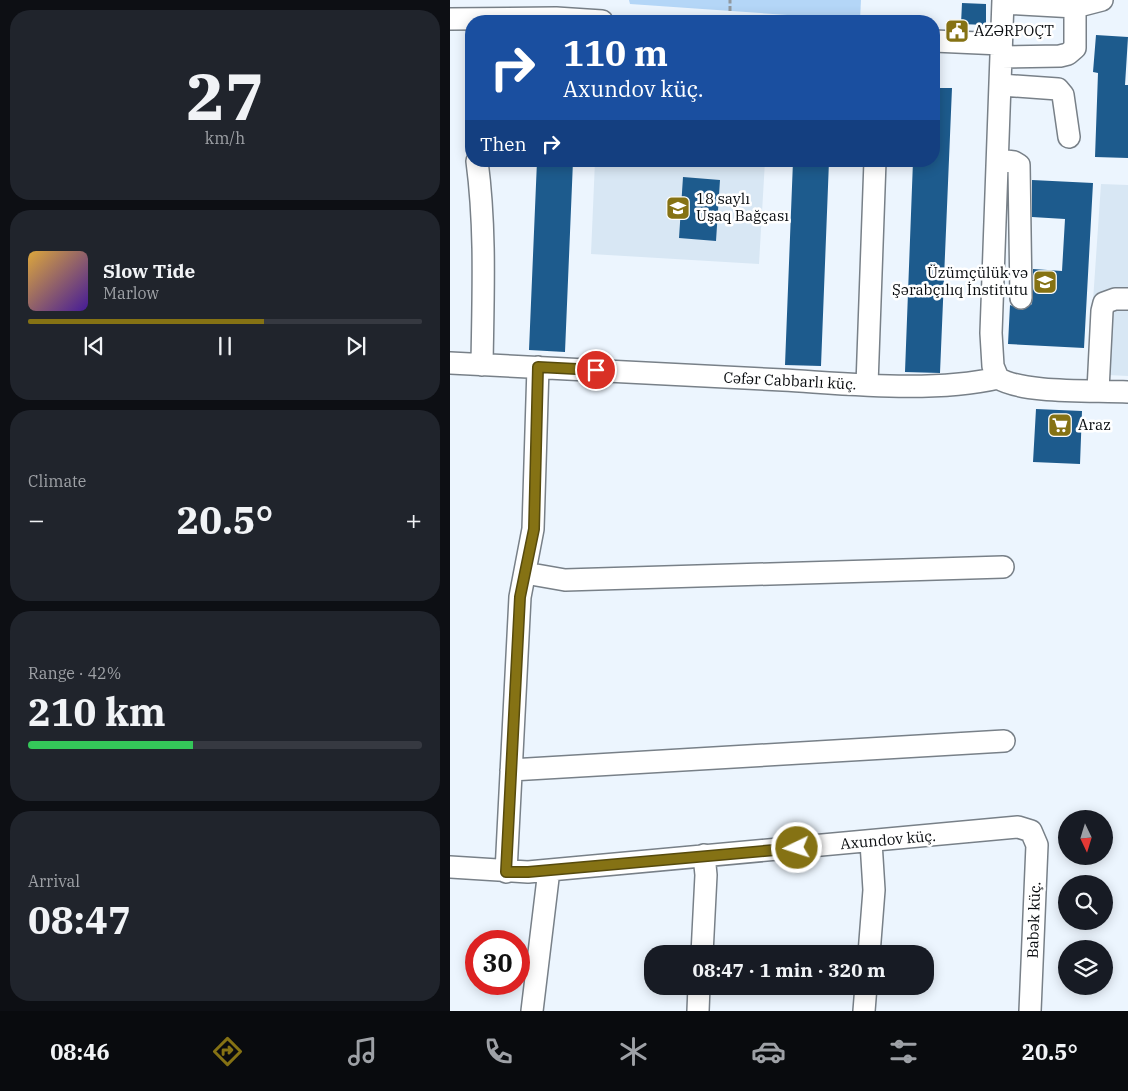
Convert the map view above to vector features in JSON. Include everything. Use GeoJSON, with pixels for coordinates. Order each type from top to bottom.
{"type":"FeatureCollection","features":[{"type":"Feature","properties":{"kind":"street"},"geometry":{"type":"LineString","coordinates":[[1102,0],[1075,8],[1003,2],[991,333],[993,366],[998,378],[1007,384],[1026,387],[1128,392]]}},
{"type":"Feature","properties":{"kind":"street"},"geometry":{"type":"LineString","coordinates":[[940,42],[1001,50],[1068,54],[1075,48],[1075,8]]}},
{"type":"Feature","properties":{"kind":"street"},"geometry":{"type":"LineString","coordinates":[[515,15],[557,9],[580,15]]}},
{"type":"Feature","properties":{"kind":"street"},"geometry":{"type":"LineString","coordinates":[[450,18],[465,19]]}},
{"type":"Feature","properties":{"kind":"street"},"geometry":{"type":"LineString","coordinates":[[1000,85],[1058,89],[1063,95],[1070,137]]}},
{"type":"Feature","properties":{"kind":"street"},"geometry":{"type":"LineString","coordinates":[[998,160],[1014,162],[1019,166],[1021,298]]}},
{"type":"Feature","properties":{"kind":"street"},"geometry":{"type":"LineString","coordinates":[[479,167],[483,210],[484,250],[482,365]]}},
{"type":"Feature","properties":{"kind":"street"},"geometry":{"type":"LineString","coordinates":[[867,385],[875,167]]}},
{"type":"Feature","properties":{"kind":"street"},"geometry":{"type":"LineString","coordinates":[[1098,390],[1104,303],[1115,299],[1128,299]]}},
{"type":"Feature","properties":{"kind":"street","name":"Cəfər Cabbarlı küç."},"geometry":{"type":"LineString","coordinates":[[450,364],[867,385],[950,385],[977,383],[998,378]]}},
{"type":"Feature","properties":{"kind":"street"},"geometry":{"type":"LineString","coordinates":[[506,872],[520,597],[534,529],[538,367]]}},
{"type":"Feature","properties":{"kind":"street"},"geometry":{"type":"LineString","coordinates":[[525,573],[565,580],[1003,567]]}},
{"type":"Feature","properties":{"kind":"street"},"geometry":{"type":"LineString","coordinates":[[511,770],[1004,741]]}},
{"type":"Feature","properties":{"kind":"street","name":"Axundov küç."},"geometry":{"type":"LineString","coordinates":[[450,867],[506,872],[549,870],[704,855],[871,842],[1018,827],[1031,831]]}},
{"type":"Feature","properties":{"kind":"street","name":"Babək küç."},"geometry":{"type":"LineString","coordinates":[[1030,1011],[1037,845],[1031,831]]}},
{"type":"Feature","properties":{"kind":"street"},"geometry":{"type":"LineString","coordinates":[[870,945],[874,890],[871,842]]}},
{"type":"Feature","properties":{"kind":"street"},"geometry":{"type":"LineString","coordinates":[[702,945],[706,875],[704,855]]}},
{"type":"Feature","properties":{"kind":"street"},"geometry":{"type":"LineString","coordinates":[[532,1011],[549,870]]}},
{"type":"Feature","properties":{"kind":"street"},"geometry":{"type":"LineString","coordinates":[[698,1011],[699,995]]}},
{"type":"Feature","properties":{"kind":"street"},"geometry":{"type":"LineString","coordinates":[[864,1011],[865,995]]}},
{"type":"Feature","properties":{"kind":"path"},"geometry":{"type":"LineString","coordinates":[[730,0],[730,11]]}},
{"type":"Feature","properties":{"kind":"shaded area"},"geometry":{"type":"Polygon","coordinates":[[[629,0],[861,0],[860,15],[788,15],[630,4],[629,0]]]}},
{"type":"Feature","properties":{"kind":"shaded area","name":"18 saylı Uşaq Bağçası"},"geometry":{"type":"Polygon","coordinates":[[[595,167],[765,167],[759,264],[591,254],[595,167]]]}},
{"type":"Feature","properties":{"kind":"shaded area"},"geometry":{"type":"Polygon","coordinates":[[[1101,184],[1128,185],[1128,376],[1088,374],[1101,184]]]}},
{"type":"Feature","properties":{"kind":"building"},"geometry":{"type":"Polygon","coordinates":[[[962,3],[986,4],[986,25],[961,24],[962,3]]]}},
{"type":"Feature","properties":{"kind":"building"},"geometry":{"type":"Polygon","coordinates":[[[1096,35],[1128,37],[1125,85],[1128,85],[1128,158],[1095,157],[1098,73],[1093,72],[1096,35]]]}},
{"type":"Feature","properties":{"kind":"building"},"geometry":{"type":"Polygon","coordinates":[[[940,88],[952,88],[940,373],[905,372],[913,167],[940,167],[940,88]]]}},
{"type":"Feature","properties":{"kind":"building"},"geometry":{"type":"Polygon","coordinates":[[[537,167],[573,167],[565,352],[529,350],[537,167]]]}},
{"type":"Feature","properties":{"kind":"building"},"geometry":{"type":"Polygon","coordinates":[[[793,167],[829,167],[821,366],[785,365],[793,167]]]}},
{"type":"Feature","properties":{"kind":"building"},"geometry":{"type":"Polygon","coordinates":[[[683,177],[720,180],[716,241],[679,238],[683,177]]]}},
{"type":"Feature","properties":{"kind":"building"},"geometry":{"type":"Polygon","coordinates":[[[1032,180],[1093,183],[1084,348],[1008,344],[1010,305],[1022,310],[1032,304],[1033,269],[1062,271],[1065,219],[1032,217],[1032,180]]]}},
{"type":"Feature","properties":{"kind":"building"},"geometry":{"type":"Polygon","coordinates":[[[1036,409],[1082,411],[1080,464],[1033,462],[1036,409]]]}},
{"type":"Feature","properties":{"kind":"place","name":"AZƏRPOÇT"},"geometry":{"type":"Point","coordinates":[957,31]}},
{"type":"Feature","properties":{"kind":"place","name":"18 saylı Uşaq Bağçası"},"geometry":{"type":"Point","coordinates":[678,208]}},
{"type":"Feature","properties":{"kind":"place","name":"Üzümçülük və Şərabçılıq İnstitutu"},"geometry":{"type":"Point","coordinates":[1045,282]}},
{"type":"Feature","properties":{"kind":"place","name":"Araz"},"geometry":{"type":"Point","coordinates":[1060,425]}},
{"type":"Feature","properties":{"kind":"route"},"geometry":{"type":"LineString","coordinates":[[596,370],[538,367],[534,529],[520,597],[506,838],[506,872],[528,872],[797,848]]}}]}
